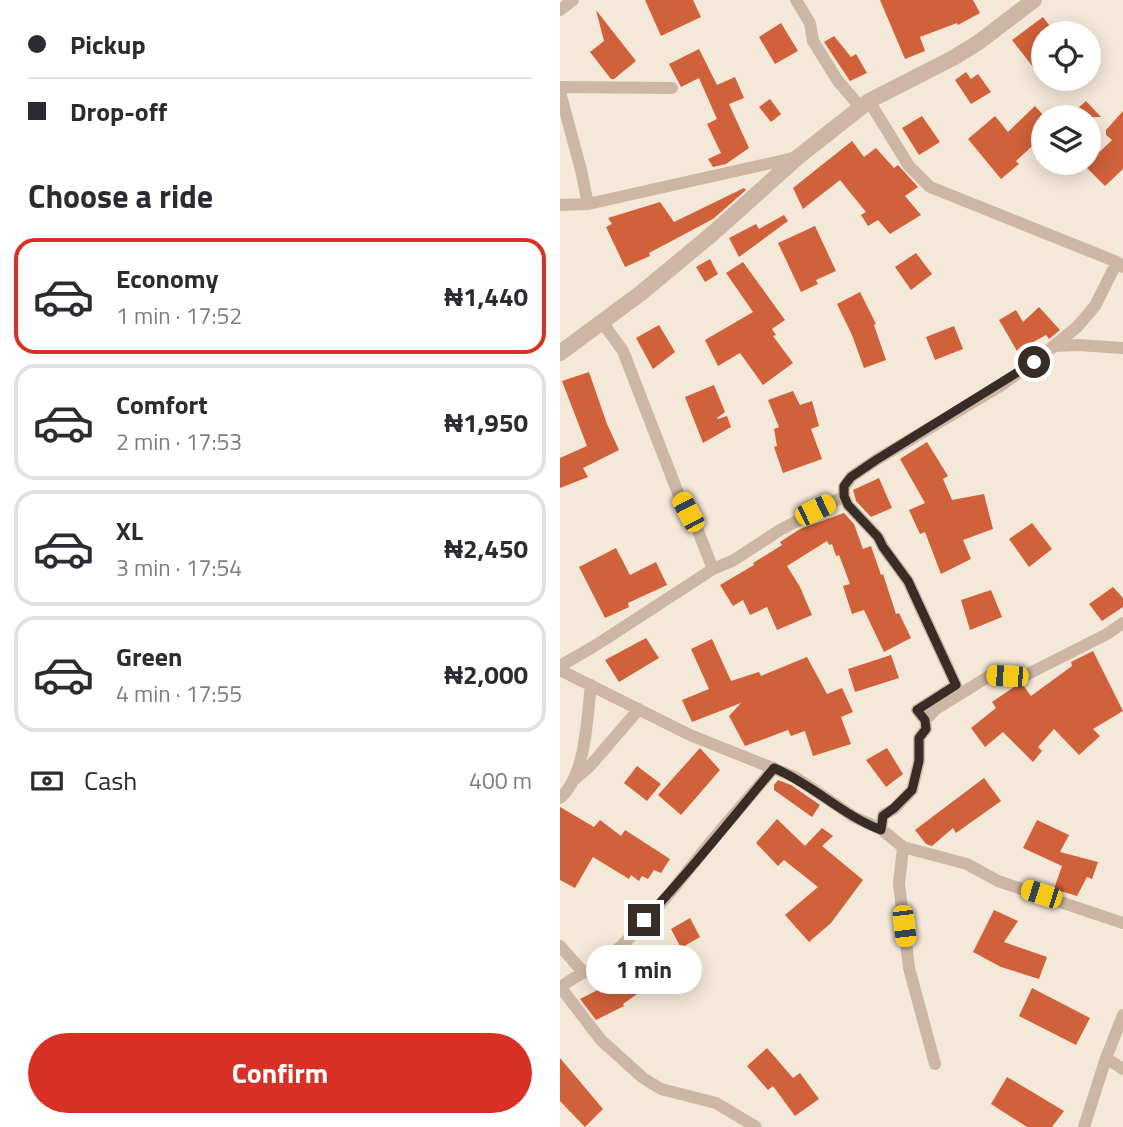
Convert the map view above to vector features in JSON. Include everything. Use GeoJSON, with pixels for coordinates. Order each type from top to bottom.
{"type":"FeatureCollection","features":[{"type":"Feature","properties":{"kind":"street"},"geometry":{"type":"LineString","coordinates":[[560,10],[573,0]]}},
{"type":"Feature","properties":{"kind":"street"},"geometry":{"type":"LineString","coordinates":[[796,0],[810,23],[813,41],[838,81],[865,105],[909,166],[930,187],[1120,264],[1087,317],[1054,346],[1000,386],[851,477],[844,486],[848,505],[878,537],[908,581],[956,685],[917,710],[925,720],[926,729],[919,738],[919,761],[912,790],[883,816],[881,830]]}},
{"type":"Feature","properties":{"kind":"street"},"geometry":{"type":"LineString","coordinates":[[560,353],[712,234],[798,157],[865,105],[979,42],[1034,0]]}},
{"type":"Feature","properties":{"kind":"street"},"geometry":{"type":"LineString","coordinates":[[588,204],[560,89],[672,88]]}},
{"type":"Feature","properties":{"kind":"street"},"geometry":{"type":"LineString","coordinates":[[560,205],[588,204],[798,157]]}},
{"type":"Feature","properties":{"kind":"street"},"geometry":{"type":"LineString","coordinates":[[602,322],[623,351],[678,493],[698,531],[713,569]]}},
{"type":"Feature","properties":{"kind":"street"},"geometry":{"type":"LineString","coordinates":[[1054,346],[1123,348]]}},
{"type":"Feature","properties":{"kind":"street"},"geometry":{"type":"LineString","coordinates":[[844,496],[780,530],[734,560],[713,569],[560,668],[701,740],[795,777],[854,817],[881,830],[903,847],[967,864],[998,881],[1123,923]]}},
{"type":"Feature","properties":{"kind":"street"},"geometry":{"type":"LineString","coordinates":[[925,720],[936,709],[991,675],[1022,677],[1123,624]]}},
{"type":"Feature","properties":{"kind":"street"},"geometry":{"type":"LineString","coordinates":[[575,779],[585,733],[590,685]]}},
{"type":"Feature","properties":{"kind":"street"},"geometry":{"type":"LineString","coordinates":[[560,798],[639,709]]}},
{"type":"Feature","properties":{"kind":"street"},"geometry":{"type":"LineString","coordinates":[[755,1127],[716,1103],[662,1089],[643,1078],[601,1040],[560,988],[609,956],[674,889],[774,768]]}},
{"type":"Feature","properties":{"kind":"street"},"geometry":{"type":"LineString","coordinates":[[903,847],[899,884],[909,968],[935,1064]]}},
{"type":"Feature","properties":{"kind":"street"},"geometry":{"type":"LineString","coordinates":[[560,946],[583,972]]}},
{"type":"Feature","properties":{"kind":"street"},"geometry":{"type":"LineString","coordinates":[[1084,1127],[1105,1058],[1123,1015]]}},
{"type":"Feature","properties":{"kind":"street"},"geometry":{"type":"LineString","coordinates":[[1105,1058],[1123,1069]]}},
{"type":"Feature","properties":{"kind":"building"},"geometry":{"type":"Polygon","coordinates":[[[645,0],[693,0],[701,17],[661,36],[645,0]]]}},
{"type":"Feature","properties":{"kind":"building"},"geometry":{"type":"Polygon","coordinates":[[[880,0],[973,0],[980,13],[958,25],[957,23],[920,37],[925,51],[905,59],[880,0]]]}},
{"type":"Feature","properties":{"kind":"building"},"geometry":{"type":"Polygon","coordinates":[[[596,10],[636,61],[614,79],[611,79],[590,52],[604,41],[596,10]]]}},
{"type":"Feature","properties":{"kind":"building"},"geometry":{"type":"Polygon","coordinates":[[[781,23],[798,51],[775,64],[759,37],[781,23]]]}},
{"type":"Feature","properties":{"kind":"building"},"geometry":{"type":"Polygon","coordinates":[[[1031,26],[1031,64],[1012,40],[1031,26]]]}},
{"type":"Feature","properties":{"kind":"building"},"geometry":{"type":"Polygon","coordinates":[[[834,36],[851,57],[856,54],[867,73],[850,81],[824,42],[834,36]]]}},
{"type":"Feature","properties":{"kind":"building"},"geometry":{"type":"Polygon","coordinates":[[[699,49],[717,85],[735,77],[744,98],[729,104],[749,148],[726,164],[713,167],[708,159],[721,153],[707,124],[717,119],[699,78],[681,87],[669,64],[699,49]]]}},
{"type":"Feature","properties":{"kind":"building"},"geometry":{"type":"Polygon","coordinates":[[[966,72],[971,79],[978,74],[991,92],[971,104],[955,80],[966,72]]]}},
{"type":"Feature","properties":{"kind":"building"},"geometry":{"type":"Polygon","coordinates":[[[770,99],[781,114],[771,122],[759,107],[770,99]]]}},
{"type":"Feature","properties":{"kind":"building"},"geometry":{"type":"Polygon","coordinates":[[[1031,110],[1031,147],[1016,161],[1019,164],[1001,179],[968,139],[995,116],[1008,132],[1031,110]]]}},
{"type":"Feature","properties":{"kind":"building"},"geometry":{"type":"Polygon","coordinates":[[[1123,111],[1123,169],[1105,186],[1094,175],[1101,175],[1101,151],[1112,140],[1106,135],[1106,130],[1123,111]]]}},
{"type":"Feature","properties":{"kind":"building"},"geometry":{"type":"Polygon","coordinates":[[[922,116],[940,142],[919,155],[902,128],[922,116]]]}},
{"type":"Feature","properties":{"kind":"building"},"geometry":{"type":"Polygon","coordinates":[[[852,141],[864,157],[876,148],[894,168],[898,165],[918,187],[905,196],[921,215],[890,234],[878,220],[868,226],[861,215],[866,212],[840,180],[803,209],[793,188],[852,141]]]}},
{"type":"Feature","properties":{"kind":"building"},"geometry":{"type":"Polygon","coordinates":[[[744,188],[746,190],[713,219],[649,253],[650,256],[625,267],[606,227],[612,224],[608,218],[660,202],[674,222],[744,188]]]}},
{"type":"Feature","properties":{"kind":"building"},"geometry":{"type":"Polygon","coordinates":[[[784,215],[788,221],[739,257],[729,238],[756,224],[759,229],[784,215]]]}},
{"type":"Feature","properties":{"kind":"building"},"geometry":{"type":"Polygon","coordinates":[[[815,226],[836,271],[816,280],[818,284],[801,292],[778,243],[815,226]]]}},
{"type":"Feature","properties":{"kind":"building"},"geometry":{"type":"Polygon","coordinates":[[[916,253],[932,274],[911,290],[895,267],[916,253]]]}},
{"type":"Feature","properties":{"kind":"building"},"geometry":{"type":"Polygon","coordinates":[[[710,259],[718,274],[705,282],[696,267],[710,259]]]}},
{"type":"Feature","properties":{"kind":"building"},"geometry":{"type":"Polygon","coordinates":[[[743,262],[785,320],[772,329],[776,335],[773,336],[793,363],[763,385],[740,353],[718,366],[705,340],[753,312],[726,273],[743,262]]]}},
{"type":"Feature","properties":{"kind":"building"},"geometry":{"type":"Polygon","coordinates":[[[860,292],[876,324],[874,325],[886,360],[864,368],[837,304],[860,292]]]}},
{"type":"Feature","properties":{"kind":"building"},"geometry":{"type":"Polygon","coordinates":[[[1039,307],[1060,330],[1049,339],[1046,335],[1017,351],[999,320],[1016,310],[1023,322],[1039,307]]]}},
{"type":"Feature","properties":{"kind":"building"},"geometry":{"type":"Polygon","coordinates":[[[659,325],[675,352],[653,369],[636,338],[659,325]]]}},
{"type":"Feature","properties":{"kind":"building"},"geometry":{"type":"Polygon","coordinates":[[[954,326],[963,349],[935,360],[926,337],[954,326]]]}},
{"type":"Feature","properties":{"kind":"building"},"geometry":{"type":"Polygon","coordinates":[[[589,372],[619,450],[583,468],[588,477],[560,488],[560,458],[587,446],[562,381],[589,372]]]}},
{"type":"Feature","properties":{"kind":"building"},"geometry":{"type":"Polygon","coordinates":[[[714,385],[725,412],[717,418],[727,416],[731,427],[703,443],[685,397],[714,385]]]}},
{"type":"Feature","properties":{"kind":"building"},"geometry":{"type":"Polygon","coordinates":[[[793,391],[800,405],[812,401],[819,426],[811,429],[822,459],[783,473],[774,447],[777,446],[774,429],[779,427],[768,400],[793,391]]]}},
{"type":"Feature","properties":{"kind":"building"},"geometry":{"type":"Polygon","coordinates":[[[927,442],[948,476],[943,479],[952,500],[984,494],[993,529],[963,540],[971,559],[941,574],[925,532],[920,534],[909,510],[925,503],[900,459],[927,442]]]}},
{"type":"Feature","properties":{"kind":"building"},"geometry":{"type":"Polygon","coordinates":[[[879,478],[892,508],[871,517],[856,501],[853,490],[879,478]]]}},
{"type":"Feature","properties":{"kind":"building"},"geometry":{"type":"Polygon","coordinates":[[[844,513],[854,524],[863,549],[871,546],[896,614],[899,613],[911,638],[884,652],[864,610],[852,614],[843,586],[850,584],[839,555],[836,556],[832,544],[829,545],[827,541],[787,566],[812,615],[777,630],[767,607],[750,615],[743,600],[733,606],[720,585],[754,565],[753,563],[782,545],[780,542],[800,529],[844,513]]]}},
{"type":"Feature","properties":{"kind":"building"},"geometry":{"type":"Polygon","coordinates":[[[1032,523],[1052,549],[1029,567],[1009,539],[1032,523]]]}},
{"type":"Feature","properties":{"kind":"building"},"geometry":{"type":"Polygon","coordinates":[[[616,548],[630,575],[656,562],[667,585],[628,603],[629,607],[605,618],[579,567],[616,548]]]}},
{"type":"Feature","properties":{"kind":"building"},"geometry":{"type":"Polygon","coordinates":[[[1113,587],[1123,598],[1123,607],[1102,621],[1089,604],[1113,587]]]}},
{"type":"Feature","properties":{"kind":"building"},"geometry":{"type":"Polygon","coordinates":[[[991,590],[1002,617],[970,630],[961,600],[991,590]]]}},
{"type":"Feature","properties":{"kind":"building"},"geometry":{"type":"Polygon","coordinates":[[[646,638],[659,658],[619,682],[605,660],[646,638]]]}},
{"type":"Feature","properties":{"kind":"building"},"geometry":{"type":"Polygon","coordinates":[[[712,639],[731,681],[759,672],[761,676],[807,657],[827,694],[842,688],[853,712],[841,717],[851,744],[813,756],[805,731],[791,736],[788,730],[745,746],[729,716],[741,703],[692,722],[682,700],[709,689],[691,649],[712,639]]]}},
{"type":"Feature","properties":{"kind":"building"},"geometry":{"type":"Polygon","coordinates":[[[1093,651],[1123,711],[1093,729],[1100,736],[1079,755],[1054,729],[1038,747],[1042,751],[1033,762],[1003,732],[985,747],[971,728],[996,708],[992,702],[1017,685],[1023,685],[1031,696],[1072,666],[1071,662],[1093,651]]]}},
{"type":"Feature","properties":{"kind":"building"},"geometry":{"type":"Polygon","coordinates":[[[891,655],[899,678],[855,692],[848,669],[891,655]]]}},
{"type":"Feature","properties":{"kind":"building"},"geometry":{"type":"Polygon","coordinates":[[[700,748],[720,770],[681,815],[658,795],[700,748]]]}},
{"type":"Feature","properties":{"kind":"building"},"geometry":{"type":"Polygon","coordinates":[[[887,748],[903,774],[886,787],[866,760],[887,748]]]}},
{"type":"Feature","properties":{"kind":"building"},"geometry":{"type":"Polygon","coordinates":[[[637,766],[661,784],[647,801],[624,783],[637,766]]]}},
{"type":"Feature","properties":{"kind":"building"},"geometry":{"type":"Polygon","coordinates":[[[984,778],[1001,801],[956,833],[953,828],[932,846],[926,844],[915,830],[984,778]]]}},
{"type":"Feature","properties":{"kind":"building"},"geometry":{"type":"Polygon","coordinates":[[[778,780],[791,785],[820,805],[812,817],[774,790],[778,780]]]}},
{"type":"Feature","properties":{"kind":"building"},"geometry":{"type":"Polygon","coordinates":[[[560,807],[594,827],[600,820],[621,836],[625,830],[670,859],[661,873],[654,870],[648,879],[642,876],[639,881],[631,875],[629,879],[593,857],[575,888],[560,880],[560,807]]]}},
{"type":"Feature","properties":{"kind":"building"},"geometry":{"type":"Polygon","coordinates":[[[777,819],[805,846],[822,828],[833,836],[822,846],[863,880],[831,923],[809,942],[785,915],[818,887],[784,860],[778,866],[756,843],[777,819]]]}},
{"type":"Feature","properties":{"kind":"building"},"geometry":{"type":"Polygon","coordinates":[[[1037,820],[1069,835],[1060,852],[1098,862],[1092,879],[1087,877],[1077,896],[1054,889],[1062,866],[1023,848],[1037,820]]]}},
{"type":"Feature","properties":{"kind":"building"},"geometry":{"type":"Polygon","coordinates":[[[994,910],[1018,921],[1004,942],[1047,957],[1039,979],[1001,967],[973,952],[994,910]]]}},
{"type":"Feature","properties":{"kind":"building"},"geometry":{"type":"Polygon","coordinates":[[[690,918],[700,937],[681,948],[671,929],[690,918]]]}},
{"type":"Feature","properties":{"kind":"building"},"geometry":{"type":"Polygon","coordinates":[[[635,969],[647,987],[623,1004],[624,1006],[596,1020],[580,999],[635,969]]]}},
{"type":"Feature","properties":{"kind":"building"},"geometry":{"type":"Polygon","coordinates":[[[1032,988],[1090,1018],[1076,1045],[1019,1016],[1032,988]]]}},
{"type":"Feature","properties":{"kind":"building"},"geometry":{"type":"Polygon","coordinates":[[[767,1048],[793,1078],[800,1073],[819,1099],[795,1116],[773,1086],[768,1090],[747,1066],[767,1048]]]}},
{"type":"Feature","properties":{"kind":"building"},"geometry":{"type":"Polygon","coordinates":[[[560,1058],[603,1109],[585,1127],[560,1101],[560,1058]]]}},
{"type":"Feature","properties":{"kind":"building"},"geometry":{"type":"Polygon","coordinates":[[[1007,1077],[1064,1111],[1052,1127],[1027,1127],[991,1104],[1007,1077]]]}},
{"type":"Feature","properties":{"kind":"route"},"geometry":{"type":"LineString","coordinates":[[644,920],[688,873],[774,768],[795,777],[854,817],[881,830],[886,812],[894,808],[912,790],[919,761],[919,738],[926,729],[925,720],[917,710],[956,685],[908,581],[878,537],[848,505],[844,486],[851,477],[876,460],[1000,386],[1034,362]]}}]}
